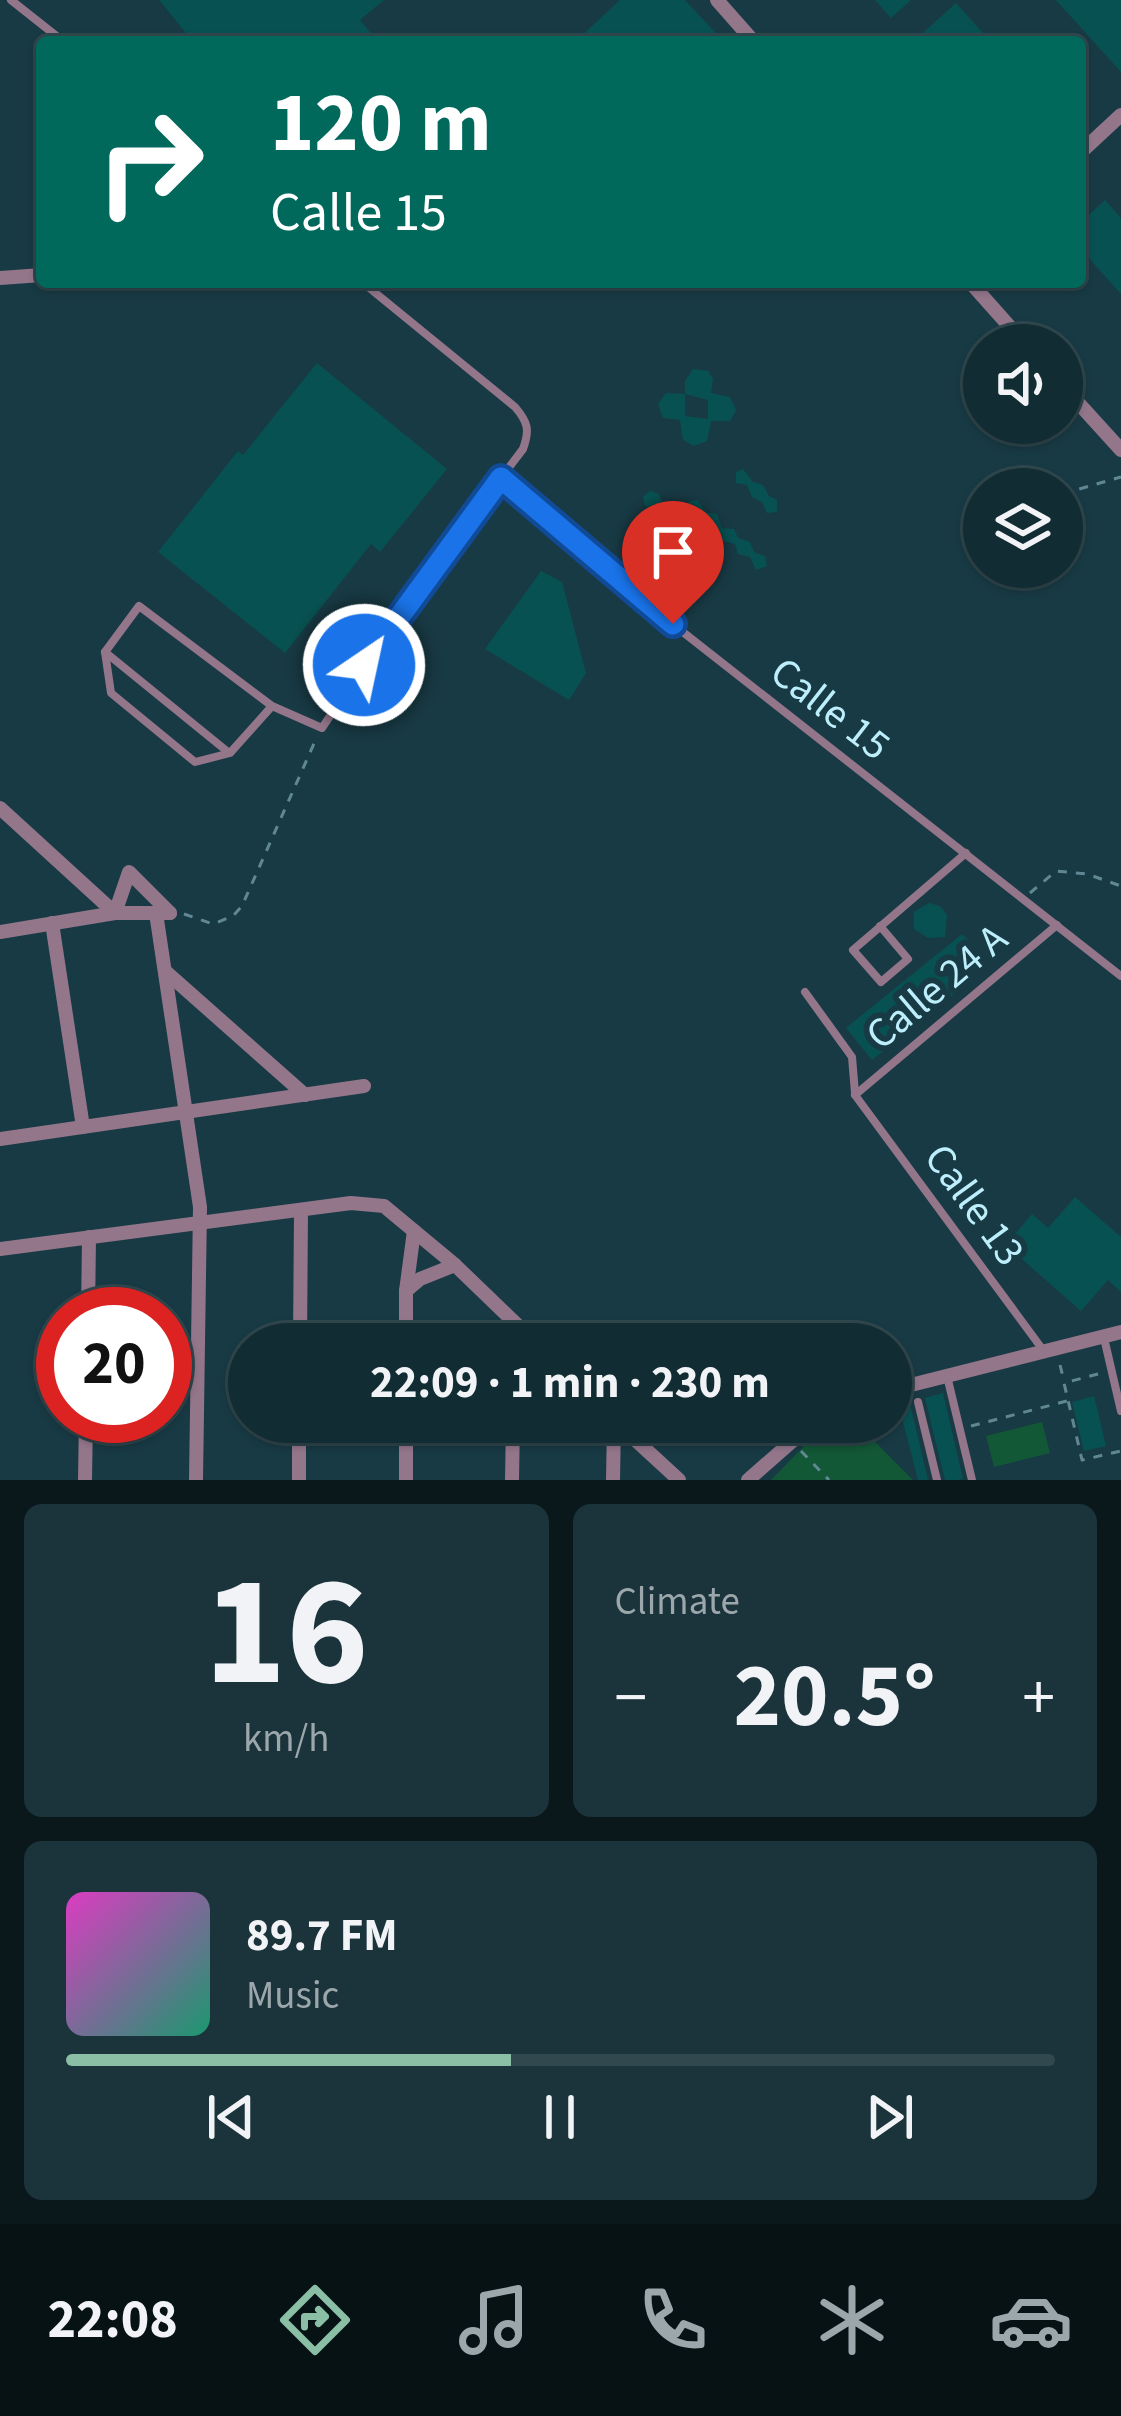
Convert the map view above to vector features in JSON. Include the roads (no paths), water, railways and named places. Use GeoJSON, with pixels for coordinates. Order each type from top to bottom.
{"type":"FeatureCollection","features":[{"type":"Feature","properties":{"kind":"street"},"geometry":{"type":"LineString","coordinates":[[717,0],[749,36]]}},
{"type":"Feature","properties":{"kind":"street"},"geometry":{"type":"LineString","coordinates":[[1086,148],[1121,116]]}},
{"type":"Feature","properties":{"kind":"street"},"geometry":{"type":"LineString","coordinates":[[0,278],[36,275]]}},
{"type":"Feature","properties":{"kind":"street"},"geometry":{"type":"LineString","coordinates":[[975,288],[1007,324]]}},
{"type":"Feature","properties":{"kind":"street"},"geometry":{"type":"LineString","coordinates":[[1083,408],[1121,450]]}},
{"type":"Feature","properties":{"kind":"street"},"geometry":{"type":"LineString","coordinates":[[0,808],[115,913]]}},
{"type":"Feature","properties":{"kind":"street"},"geometry":{"type":"LineString","coordinates":[[115,913],[130,872],[163,913],[165,971],[200,1207],[196,1480]]}},
{"type":"Feature","properties":{"kind":"street"},"geometry":{"type":"LineString","coordinates":[[0,932],[115,913],[163,913]]}},
{"type":"Feature","properties":{"kind":"street"},"geometry":{"type":"LineString","coordinates":[[52,923],[83,1127]]}},
{"type":"Feature","properties":{"kind":"street"},"geometry":{"type":"LineString","coordinates":[[165,971],[305,1094]]}},
{"type":"Feature","properties":{"kind":"street"},"geometry":{"type":"LineString","coordinates":[[0,1139],[364,1086]]}},
{"type":"Feature","properties":{"kind":"street"},"geometry":{"type":"LineString","coordinates":[[0,1249],[351,1203],[384,1206],[515,1322]]}},
{"type":"Feature","properties":{"kind":"street"},"geometry":{"type":"LineString","coordinates":[[300,1323],[301,1210]]}},
{"type":"Feature","properties":{"kind":"street"},"geometry":{"type":"LineString","coordinates":[[406,1323],[414,1231]]}},
{"type":"Feature","properties":{"kind":"street"},"geometry":{"type":"LineString","coordinates":[[88,1287],[89,1238]]}},
{"type":"Feature","properties":{"kind":"street"},"geometry":{"type":"LineString","coordinates":[[406,1291],[420,1279],[454,1265]]}},
{"type":"Feature","properties":{"kind":"street"},"geometry":{"type":"LineString","coordinates":[[912,1385],[1121,1332]]}},
{"type":"Feature","properties":{"kind":"street"},"geometry":{"type":"LineString","coordinates":[[86,1443],[86,1480]]}},
{"type":"Feature","properties":{"kind":"street"},"geometry":{"type":"LineString","coordinates":[[298,1480],[299,1443]]}},
{"type":"Feature","properties":{"kind":"street"},"geometry":{"type":"LineString","coordinates":[[406,1443],[406,1480]]}},
{"type":"Feature","properties":{"kind":"street"},"geometry":{"type":"LineString","coordinates":[[512,1480],[513,1443]]}},
{"type":"Feature","properties":{"kind":"street"},"geometry":{"type":"LineString","coordinates":[[613,1480],[614,1443]]}},
{"type":"Feature","properties":{"kind":"street"},"geometry":{"type":"LineString","coordinates":[[639,1443],[680,1480]]}},
{"type":"Feature","properties":{"kind":"street"},"geometry":{"type":"LineString","coordinates":[[748,1480],[788,1443]]}},
{"type":"Feature","properties":{"kind":"lane"},"geometry":{"type":"LineString","coordinates":[[11,0],[56,36]]}},
{"type":"Feature","properties":{"kind":"lane"},"geometry":{"type":"LineString","coordinates":[[272,706],[230,753],[196,762],[110,693],[105,652],[139,607],[272,706],[322,728],[406,603],[523,449],[529,432],[526,420],[369,288]]}},
{"type":"Feature","properties":{"kind":"lane","name":"Calle 15"},"geometry":{"type":"LineString","coordinates":[[501,478],[637,596],[1121,976]]}},
{"type":"Feature","properties":{"kind":"lane"},"geometry":{"type":"LineString","coordinates":[[105,652],[230,753]]}},
{"type":"Feature","properties":{"kind":"lane"},"geometry":{"type":"LineString","coordinates":[[880,926],[908,959],[881,982],[853,950],[880,926],[966,853]]}},
{"type":"Feature","properties":{"kind":"lane","name":"Calle 24 A"},"geometry":{"type":"LineString","coordinates":[[855,1095],[1058,925]]}},
{"type":"Feature","properties":{"kind":"lane"},"geometry":{"type":"LineString","coordinates":[[806,992],[852,1057],[855,1095]]}},
{"type":"Feature","properties":{"kind":"lane","name":"Calle 13"},"geometry":{"type":"LineString","coordinates":[[855,1095],[1044,1351]]}},
{"type":"Feature","properties":{"kind":"lane"},"geometry":{"type":"LineString","coordinates":[[1104,1337],[1121,1411]]}},
{"type":"Feature","properties":{"kind":"lane"},"geometry":{"type":"LineString","coordinates":[[947,1376],[972,1480]]}},
{"type":"Feature","properties":{"kind":"lane"},"geometry":{"type":"LineString","coordinates":[[918,1402],[937,1480]]}}]}
